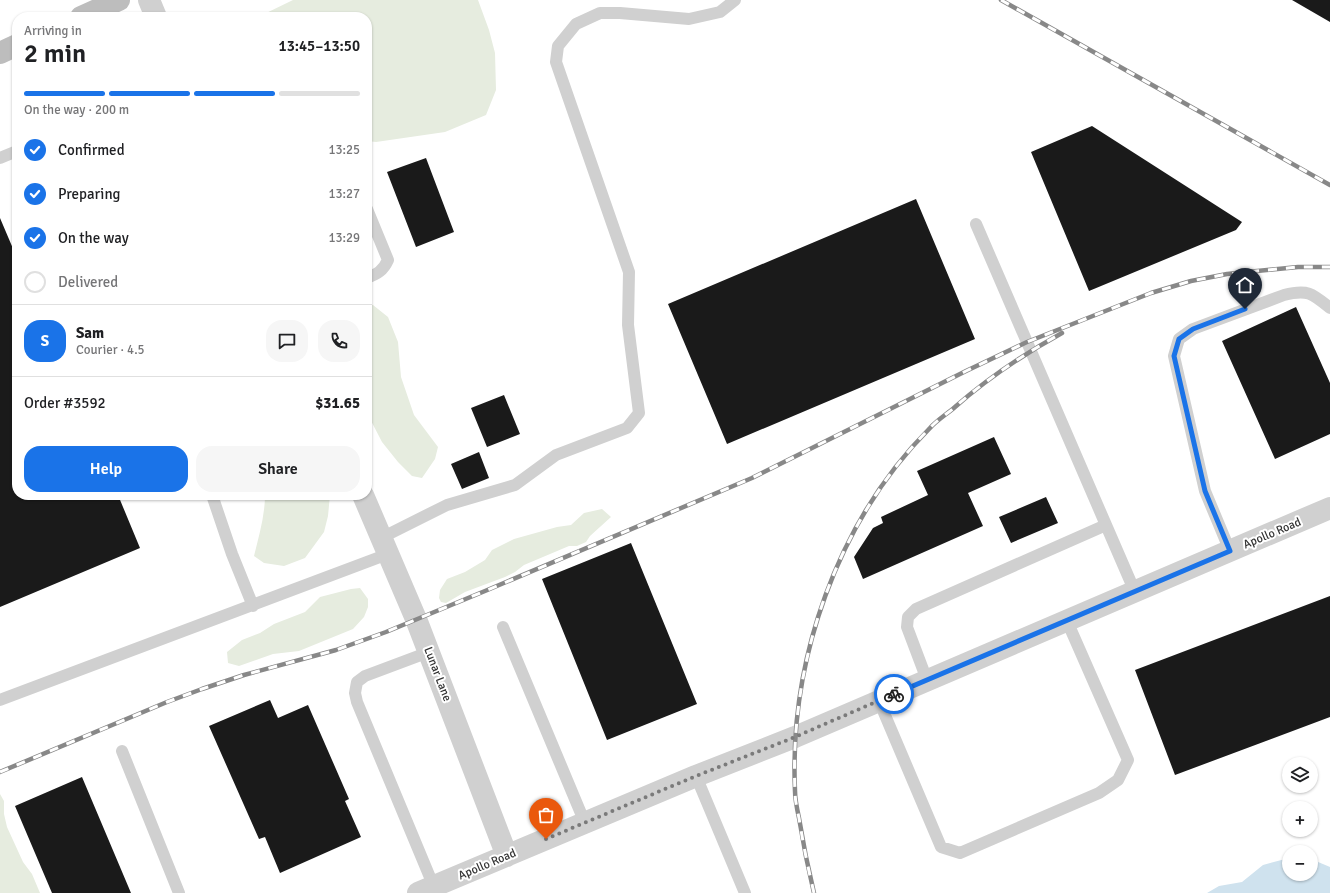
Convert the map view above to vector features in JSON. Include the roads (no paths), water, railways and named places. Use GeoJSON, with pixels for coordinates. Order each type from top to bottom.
{"type":"FeatureCollection","features":[{"type":"Feature","properties":{"kind":"main road"},"geometry":{"type":"LineString","coordinates":[[92,12],[119,0]]}},
{"type":"Feature","properties":{"kind":"main road"},"geometry":{"type":"LineString","coordinates":[[0,53],[12,47]]}},
{"type":"Feature","properties":{"kind":"street"},"geometry":{"type":"LineString","coordinates":[[149,0],[154,12]]}},
{"type":"Feature","properties":{"kind":"street","name":"Lunar Lane"},"geometry":{"type":"LineString","coordinates":[[365,500],[429,652],[508,856]]}},
{"type":"Feature","properties":{"kind":"street","name":"Apollo Road"},"geometry":{"type":"LineString","coordinates":[[426,890],[696,776],[795,737],[1330,508]]}},
{"type":"Feature","properties":{"kind":"lane"},"geometry":{"type":"LineString","coordinates":[[0,700],[253,606],[385,546],[447,505],[515,485],[556,455],[627,428],[639,413],[628,325],[629,272],[556,62],[558,46],[576,24],[600,13],[620,13],[688,19],[720,12],[735,0]]}},
{"type":"Feature","properties":{"kind":"lane"},"geometry":{"type":"LineString","coordinates":[[0,158],[12,153]]}},
{"type":"Feature","properties":{"kind":"lane"},"geometry":{"type":"LineString","coordinates":[[372,221],[388,260],[385,267],[372,276]]}},
{"type":"Feature","properties":{"kind":"lane"},"geometry":{"type":"LineString","coordinates":[[976,224],[1135,592]]}},
{"type":"Feature","properties":{"kind":"lane"},"geometry":{"type":"LineString","coordinates":[[1230,551],[1205,491],[1174,356],[1179,339],[1193,329],[1284,294],[1299,291],[1315,295],[1330,308]]}},
{"type":"Feature","properties":{"kind":"lane"},"geometry":{"type":"LineString","coordinates":[[214,500],[232,554],[253,606]]}},
{"type":"Feature","properties":{"kind":"lane"},"geometry":{"type":"LineString","coordinates":[[927,680],[907,627],[908,617],[916,609],[1106,525]]}},
{"type":"Feature","properties":{"kind":"lane"},"geometry":{"type":"LineString","coordinates":[[879,701],[941,847],[960,853],[990,841],[1099,793],[1118,780],[1128,760],[1067,621]]}},
{"type":"Feature","properties":{"kind":"lane"},"geometry":{"type":"LineString","coordinates":[[503,627],[585,823]]}},
{"type":"Feature","properties":{"kind":"lane"},"geometry":{"type":"LineString","coordinates":[[426,890],[357,702],[355,692],[357,682],[365,676],[429,652]]}},
{"type":"Feature","properties":{"kind":"lane"},"geometry":{"type":"LineString","coordinates":[[122,751],[179,893]]}},
{"type":"Feature","properties":{"kind":"lane"},"geometry":{"type":"LineString","coordinates":[[696,776],[742,890]]}},
{"type":"Feature","properties":{"kind":"water"},"geometry":{"type":"Polygon","coordinates":[[[1282,860],[1282,881],[1318,881],[1318,862],[1330,867],[1330,893],[1207,893],[1219,886],[1242,882],[1263,865],[1282,860]]]}},
{"type":"Feature","properties":{"kind":"railway"},"geometry":{"type":"LineString","coordinates":[[1001,0],[1330,185]]}},
{"type":"Feature","properties":{"kind":"railway"},"geometry":{"type":"LineString","coordinates":[[0,772],[167,702],[244,675],[336,650],[386,632],[485,591],[752,478],[1027,342],[1151,293],[1191,281],[1227,274],[1298,267],[1330,267]]}},
{"type":"Feature","properties":{"kind":"railway"},"geometry":{"type":"LineString","coordinates":[[814,893],[796,801],[795,742],[800,693],[811,644],[825,596],[845,549],[869,506],[897,465],[933,425],[993,376],[1034,349],[1062,333]]}}]}
